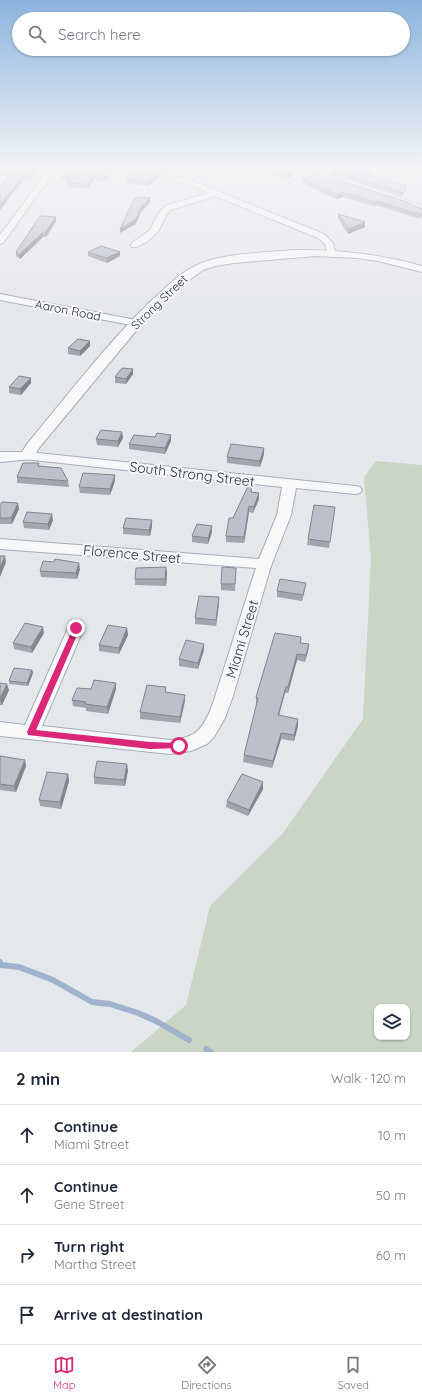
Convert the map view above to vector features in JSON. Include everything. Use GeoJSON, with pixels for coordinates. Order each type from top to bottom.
{"type":"FeatureCollection","features":[{"type":"Feature","properties":{"kind":"street"},"geometry":{"type":"LineString","coordinates":[[0,241],[17,218]]}},
{"type":"Feature","properties":{"kind":"street"},"geometry":{"type":"LineString","coordinates":[[135,245],[154,232],[160,218]]}},
{"type":"Feature","properties":{"kind":"street"},"geometry":{"type":"LineString","coordinates":[[277,218],[321,236],[330,243],[331,252]]}},
{"type":"Feature","properties":{"kind":"street","name":"Strong Street"},"geometry":{"type":"LineString","coordinates":[[28,456],[32,447],[107,355],[136,323],[186,276],[196,269],[207,264],[229,260],[278,254],[331,252],[376,257],[422,269]]}},
{"type":"Feature","properties":{"kind":"street","name":"Aaron Road"},"geometry":{"type":"LineString","coordinates":[[0,297],[136,323]]}},
{"type":"Feature","properties":{"kind":"street"},"geometry":{"type":"LineString","coordinates":[[0,457],[28,456]]}},
{"type":"Feature","properties":{"kind":"street","name":"South Strong Street"},"geometry":{"type":"LineString","coordinates":[[28,456],[160,469],[289,485],[355,490]]}},
{"type":"Feature","properties":{"kind":"street","name":"Miami Street"},"geometry":{"type":"LineString","coordinates":[[0,729],[170,747],[188,744],[203,737],[212,726],[223,701],[265,564],[286,506],[290,492],[289,485]]}},
{"type":"Feature","properties":{"kind":"street","name":"Florence Street"},"geometry":{"type":"LineString","coordinates":[[0,544],[265,564]]}},
{"type":"Feature","properties":{"kind":"street"},"geometry":{"type":"LineString","coordinates":[[31,732],[76,628]]}},
{"type":"Feature","properties":{"kind":"green space"},"geometry":{"type":"Polygon","coordinates":[[[376,461],[422,465],[422,1052],[131,1052],[186,1005],[210,906],[283,833],[363,719],[371,559],[364,477],[376,461]]]}},
{"type":"Feature","properties":{"kind":"building"},"geometry":{"type":"Polygon","coordinates":[[[39,218],[55,218],[45,233],[42,233],[19,255],[16,252],[39,218]]]}},
{"type":"Feature","properties":{"kind":"building"},"geometry":{"type":"Polygon","coordinates":[[[125,218],[136,218],[136,219],[120,229],[125,218]]]}},
{"type":"Feature","properties":{"kind":"building"},"geometry":{"type":"Polygon","coordinates":[[[341,218],[352,218],[365,222],[349,229],[341,218]]]}},
{"type":"Feature","properties":{"kind":"building"},"geometry":{"type":"Polygon","coordinates":[[[101,246],[120,252],[106,258],[88,252],[101,246]]]}},
{"type":"Feature","properties":{"kind":"building"},"geometry":{"type":"Polygon","coordinates":[[[78,339],[90,341],[80,351],[68,348],[78,339]]]}},
{"type":"Feature","properties":{"kind":"building"},"geometry":{"type":"Polygon","coordinates":[[[122,368],[133,369],[126,379],[115,377],[122,368]]]}},
{"type":"Feature","properties":{"kind":"building"},"geometry":{"type":"Polygon","coordinates":[[[19,376],[31,378],[20,389],[9,387],[19,376]]]}},
{"type":"Feature","properties":{"kind":"building"},"geometry":{"type":"Polygon","coordinates":[[[101,430],[122,432],[118,441],[96,439],[101,430]]]}},
{"type":"Feature","properties":{"kind":"building"},"geometry":{"type":"Polygon","coordinates":[[[157,433],[171,435],[165,448],[129,444],[134,435],[155,437],[157,433]]]}},
{"type":"Feature","properties":{"kind":"building"},"geometry":{"type":"Polygon","coordinates":[[[231,444],[264,448],[260,461],[227,457],[231,444]]]}},
{"type":"Feature","properties":{"kind":"building"},"geometry":{"type":"Polygon","coordinates":[[[23,463],[39,463],[38,466],[61,468],[68,481],[17,477],[23,463]]]}},
{"type":"Feature","properties":{"kind":"building"},"geometry":{"type":"Polygon","coordinates":[[[83,473],[115,475],[110,489],[79,487],[83,473]]]}},
{"type":"Feature","properties":{"kind":"building"},"geometry":{"type":"Polygon","coordinates":[[[250,482],[252,482],[251,492],[259,493],[254,507],[249,506],[244,537],[226,536],[229,518],[233,518],[250,482]]]}},
{"type":"Feature","properties":{"kind":"building"},"geometry":{"type":"Polygon","coordinates":[[[2,502],[18,503],[11,518],[0,518],[0,505],[2,502]]]}},
{"type":"Feature","properties":{"kind":"building"},"geometry":{"type":"Polygon","coordinates":[[[314,505],[335,507],[330,542],[308,539],[314,505]]]}},
{"type":"Feature","properties":{"kind":"building"},"geometry":{"type":"Polygon","coordinates":[[[27,512],[52,514],[48,524],[23,522],[27,512]]]}},
{"type":"Feature","properties":{"kind":"building"},"geometry":{"type":"Polygon","coordinates":[[[126,518],[152,520],[149,530],[123,528],[126,518]]]}},
{"type":"Feature","properties":{"kind":"building"},"geometry":{"type":"Polygon","coordinates":[[[197,524],[212,526],[208,538],[192,536],[197,524]]]}},
{"type":"Feature","properties":{"kind":"building"},"geometry":{"type":"Polygon","coordinates":[[[0,556],[5,556],[0,568],[0,556]]]}},
{"type":"Feature","properties":{"kind":"building"},"geometry":{"type":"Polygon","coordinates":[[[55,559],[79,563],[76,573],[40,571],[43,561],[54,562],[55,559]]]}},
{"type":"Feature","properties":{"kind":"building"},"geometry":{"type":"Polygon","coordinates":[[[166,567],[165,579],[135,579],[136,568],[166,567]]]}},
{"type":"Feature","properties":{"kind":"building"},"geometry":{"type":"Polygon","coordinates":[[[222,567],[236,568],[235,584],[221,584],[222,567]]]}},
{"type":"Feature","properties":{"kind":"building"},"geometry":{"type":"Polygon","coordinates":[[[280,579],[306,583],[303,595],[277,591],[280,579]]]}},
{"type":"Feature","properties":{"kind":"building"},"geometry":{"type":"Polygon","coordinates":[[[199,596],[219,597],[216,620],[195,618],[199,596]]]}},
{"type":"Feature","properties":{"kind":"building"},"geometry":{"type":"Polygon","coordinates":[[[25,623],[43,627],[31,647],[13,643],[25,623]]]}},
{"type":"Feature","properties":{"kind":"building"},"geometry":{"type":"Polygon","coordinates":[[[108,625],[127,628],[119,648],[99,645],[108,625]]]}},
{"type":"Feature","properties":{"kind":"building"},"geometry":{"type":"Polygon","coordinates":[[[275,633],[301,637],[300,643],[309,644],[306,655],[297,654],[288,687],[286,687],[278,715],[298,719],[294,735],[281,733],[273,761],[244,755],[258,698],[256,697],[275,633]]]}},
{"type":"Feature","properties":{"kind":"building"},"geometry":{"type":"Polygon","coordinates":[[[186,640],[204,644],[198,663],[179,659],[186,640]]]}},
{"type":"Feature","properties":{"kind":"building"},"geometry":{"type":"Polygon","coordinates":[[[14,668],[32,670],[27,683],[9,681],[14,668]]]}},
{"type":"Feature","properties":{"kind":"building"},"geometry":{"type":"Polygon","coordinates":[[[94,680],[116,683],[107,707],[85,704],[86,702],[72,700],[77,688],[91,689],[94,680]]]}},
{"type":"Feature","properties":{"kind":"building"},"geometry":{"type":"Polygon","coordinates":[[[0,683],[7,684],[0,699],[0,683]]]}},
{"type":"Feature","properties":{"kind":"building"},"geometry":{"type":"Polygon","coordinates":[[[147,685],[166,687],[165,692],[185,695],[180,717],[140,712],[147,685]]]}},
{"type":"Feature","properties":{"kind":"building"},"geometry":{"type":"Polygon","coordinates":[[[0,756],[25,760],[14,786],[0,784],[0,756]]]}},
{"type":"Feature","properties":{"kind":"building"},"geometry":{"type":"Polygon","coordinates":[[[97,761],[127,764],[124,780],[94,777],[97,761]]]}},
{"type":"Feature","properties":{"kind":"building"},"geometry":{"type":"Polygon","coordinates":[[[47,772],[68,774],[60,802],[39,800],[47,772]]]}},
{"type":"Feature","properties":{"kind":"building"},"geometry":{"type":"Polygon","coordinates":[[[242,774],[263,782],[249,810],[227,801],[242,774]]]}},
{"type":"Feature","properties":{"kind":"waterway"},"geometry":{"type":"LineString","coordinates":[[0,962],[1,965],[19,967],[53,980],[92,1002],[110,1004],[138,1013],[156,1021],[189,1040]]}},
{"type":"Feature","properties":{"kind":"waterway"},"geometry":{"type":"LineString","coordinates":[[206,1049],[211,1052]]}},
{"type":"Feature","properties":{"kind":"route"},"geometry":{"type":"LineString","coordinates":[[76,628],[31,732],[150,746],[179,746]]}}]}
